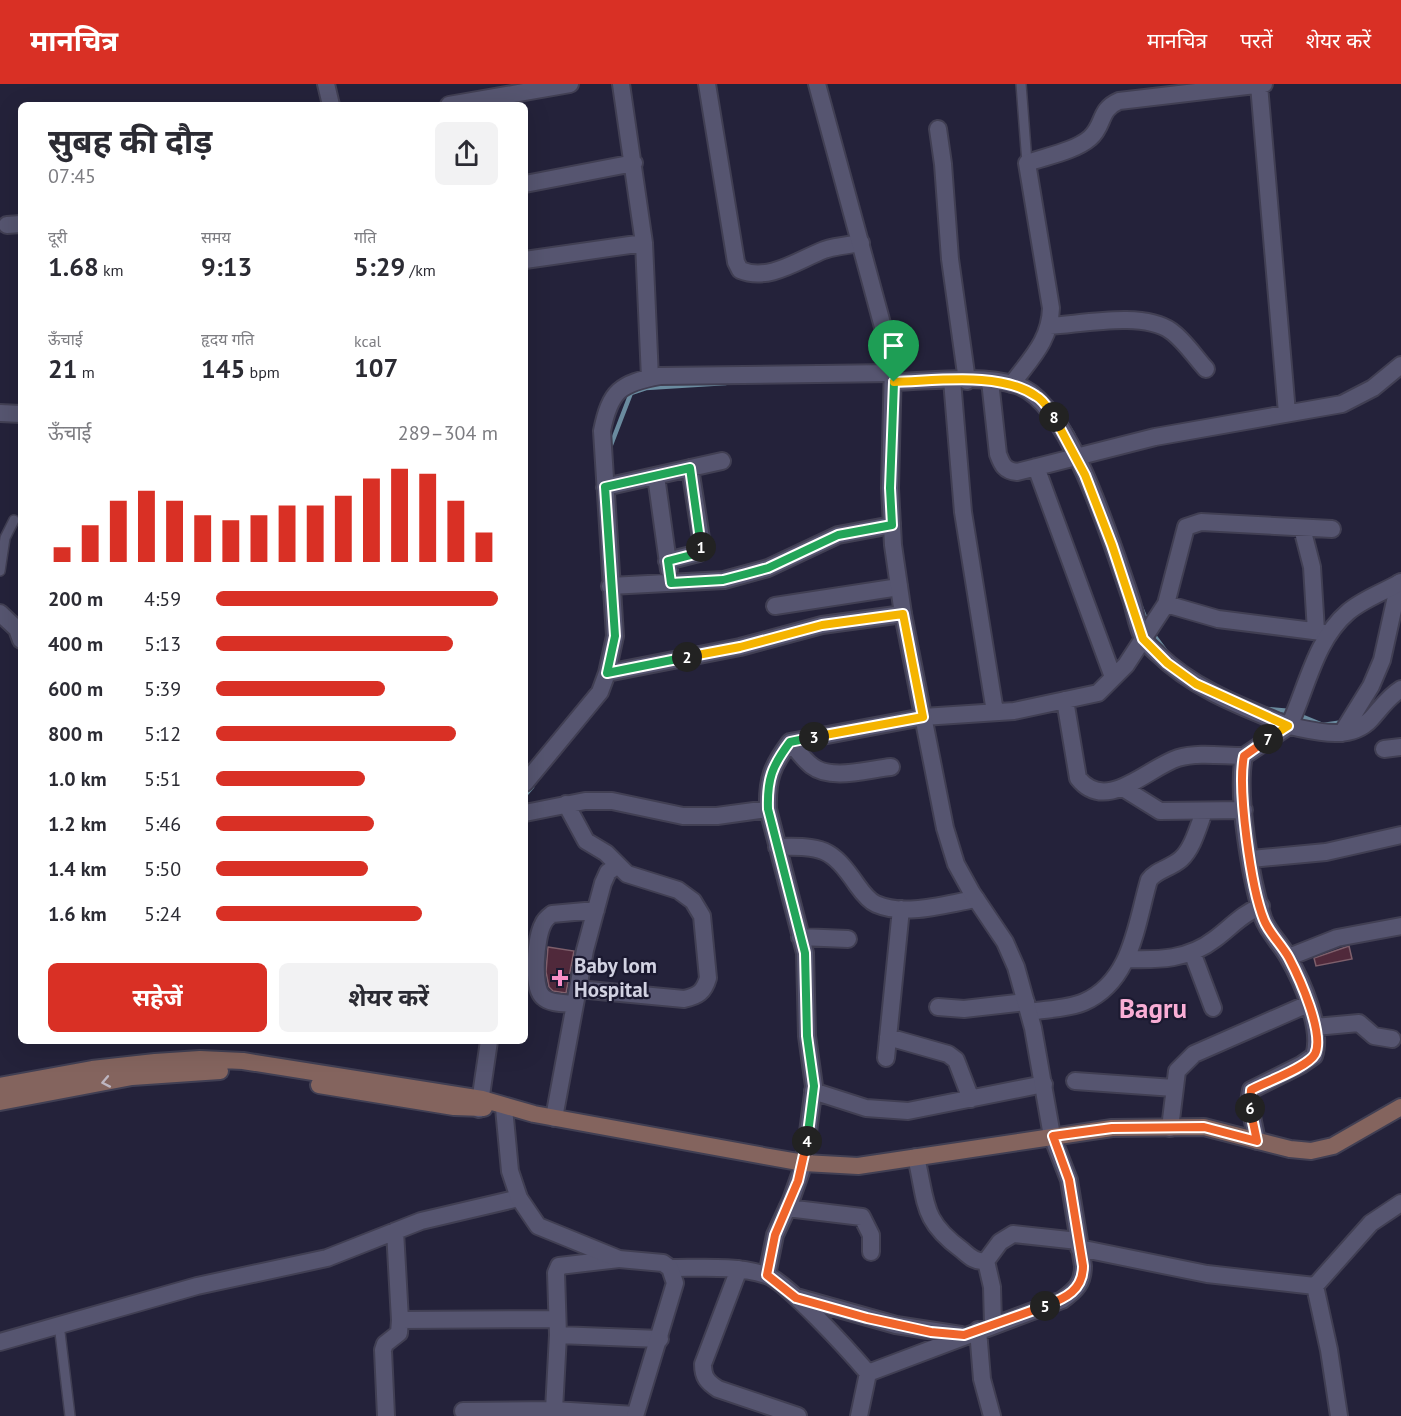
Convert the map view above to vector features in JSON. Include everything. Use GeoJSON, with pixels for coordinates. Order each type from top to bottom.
{"type":"FeatureCollection","features":[{"type":"Feature","properties":{"kind":"main road"},"geometry":{"type":"LineString","coordinates":[[0,1086],[92,1069],[201,1059],[243,1061],[804,1163],[858,1166],[1112,1128],[1204,1127],[1257,1141],[1311,1151],[1333,1146],[1401,1107]]}},
{"type":"Feature","properties":{"kind":"main road"},"geometry":{"type":"LineString","coordinates":[[0,1102],[132,1077],[206,1070],[250,1072],[367,1094],[490,1105]]}},
{"type":"Feature","properties":{"kind":"street"},"geometry":{"type":"LineString","coordinates":[[326,84],[330,102]]}},
{"type":"Feature","properties":{"kind":"street"},"geometry":{"type":"LineString","coordinates":[[466,102],[567,84]]}},
{"type":"Feature","properties":{"kind":"street"},"geometry":{"type":"LineString","coordinates":[[621,84],[644,243],[650,378]]}},
{"type":"Feature","properties":{"kind":"street"},"geometry":{"type":"LineString","coordinates":[[707,84],[736,262],[740,270],[759,274],[825,250],[861,243]]}},
{"type":"Feature","properties":{"kind":"street"},"geometry":{"type":"LineString","coordinates":[[817,84],[861,243],[894,378],[890,488],[899,587],[945,828],[956,864],[1005,942],[1016,967],[1028,1007],[1053,1136],[1069,1180],[1083,1278],[1076,1290],[1062,1300],[868,1373]]}},
{"type":"Feature","properties":{"kind":"street"},"geometry":{"type":"LineString","coordinates":[[1012,384],[1043,342],[1050,326],[1051,308],[1027,163],[1083,143],[1092,136],[1108,106],[1119,101],[1264,84]]}},
{"type":"Feature","properties":{"kind":"street"},"geometry":{"type":"LineString","coordinates":[[1258,85],[1287,413]]}},
{"type":"Feature","properties":{"kind":"street"},"geometry":{"type":"LineString","coordinates":[[938,129],[943,164],[960,380],[963,512],[995,712]]}},
{"type":"Feature","properties":{"kind":"street"},"geometry":{"type":"LineString","coordinates":[[528,183],[634,163]]}},
{"type":"Feature","properties":{"kind":"street"},"geometry":{"type":"LineString","coordinates":[[528,260],[644,243]]}},
{"type":"Feature","properties":{"kind":"street"},"geometry":{"type":"LineString","coordinates":[[1050,326],[1116,321],[1157,322],[1173,332],[1206,369]]}},
{"type":"Feature","properties":{"kind":"street"},"geometry":{"type":"LineString","coordinates":[[990,381],[998,454],[1002,465],[1010,471],[1017,472],[1155,437],[1342,404],[1373,388],[1401,365]]}},
{"type":"Feature","properties":{"kind":"street"},"geometry":{"type":"LineString","coordinates":[[528,779],[600,692],[607,673],[615,636],[610,586],[602,431],[607,406],[618,389],[650,378],[894,378],[990,381],[1012,384],[1039,397],[1058,421],[1076,457],[1112,545],[1143,639],[1167,663],[1196,684],[1288,726],[1327,733],[1356,730],[1369,721],[1387,699],[1401,689]]}},
{"type":"Feature","properties":{"kind":"street"},"geometry":{"type":"LineString","coordinates":[[0,413],[18,414]]}},
{"type":"Feature","properties":{"kind":"street"},"geometry":{"type":"LineString","coordinates":[[605,487],[722,461]]}},
{"type":"Feature","properties":{"kind":"street"},"geometry":{"type":"LineString","coordinates":[[1036,467],[1113,677]]}},
{"type":"Feature","properties":{"kind":"street"},"geometry":{"type":"LineString","coordinates":[[668,561],[692,557],[699,553],[702,545],[690,468]]}},
{"type":"Feature","properties":{"kind":"street"},"geometry":{"type":"LineString","coordinates":[[656,476],[671,583]]}},
{"type":"Feature","properties":{"kind":"street"},"geometry":{"type":"LineString","coordinates":[[767,1275],[775,1235],[804,1163],[813,1091],[807,1036],[805,953],[768,809],[767,785],[771,771],[790,742],[923,717],[995,712],[1098,693],[1126,665],[1166,604],[1186,526],[1201,522],[1332,529]]}},
{"type":"Feature","properties":{"kind":"street"},"geometry":{"type":"LineString","coordinates":[[610,586],[723,580],[768,568],[838,535],[892,525]]}},
{"type":"Feature","properties":{"kind":"street"},"geometry":{"type":"LineString","coordinates":[[1065,700],[1078,778],[1086,787],[1097,792],[1123,788],[1179,758],[1244,756],[1288,726],[1322,632],[1312,567],[1302,528]]}},
{"type":"Feature","properties":{"kind":"street"},"geometry":{"type":"LineString","coordinates":[[1166,604],[1218,619],[1322,632],[1350,610],[1400,583]]}},
{"type":"Feature","properties":{"kind":"street"},"geometry":{"type":"LineString","coordinates":[[1342,733],[1371,686],[1382,660],[1400,583]]}},
{"type":"Feature","properties":{"kind":"street"},"geometry":{"type":"LineString","coordinates":[[775,606],[899,587]]}},
{"type":"Feature","properties":{"kind":"street"},"geometry":{"type":"LineString","coordinates":[[0,613],[18,632]]}},
{"type":"Feature","properties":{"kind":"street"},"geometry":{"type":"LineString","coordinates":[[607,673],[740,647],[822,625],[903,614]]}},
{"type":"Feature","properties":{"kind":"street"},"geometry":{"type":"LineString","coordinates":[[790,742],[812,766],[821,771],[835,774],[891,767]]}},
{"type":"Feature","properties":{"kind":"street"},"geometry":{"type":"LineString","coordinates":[[1244,756],[1240,774],[1251,859],[1264,921],[1288,957],[1308,1004],[1318,1045],[1314,1056],[1301,1065],[1251,1090],[1249,1102],[1257,1141]]}},
{"type":"Feature","properties":{"kind":"street"},"geometry":{"type":"LineString","coordinates":[[1123,788],[1160,811],[1245,810]]}},
{"type":"Feature","properties":{"kind":"street"},"geometry":{"type":"LineString","coordinates":[[528,812],[566,804],[612,801],[683,816],[717,816],[768,809]]}},
{"type":"Feature","properties":{"kind":"street"},"geometry":{"type":"LineString","coordinates":[[566,804],[586,841],[606,853],[627,874],[678,890],[693,900],[702,916],[708,978],[705,988],[698,996],[684,999],[576,996],[548,1001],[540,995],[536,984],[541,927],[552,914],[596,910]]}},
{"type":"Feature","properties":{"kind":"street"},"geometry":{"type":"LineString","coordinates":[[938,1007],[964,1009],[1028,1007],[1082,1003],[1095,996],[1107,987],[1133,947],[1149,880],[1153,875],[1171,867],[1183,858],[1190,848],[1204,812]]}},
{"type":"Feature","properties":{"kind":"street"},"geometry":{"type":"LineString","coordinates":[[1251,859],[1326,852],[1401,835]]}},
{"type":"Feature","properties":{"kind":"street"},"geometry":{"type":"LineString","coordinates":[[777,847],[810,847],[827,852],[840,860],[873,903],[901,909],[976,899]]}},
{"type":"Feature","properties":{"kind":"street"},"geometry":{"type":"LineString","coordinates":[[554,1118],[576,996],[596,910],[608,872],[618,866]]}},
{"type":"Feature","properties":{"kind":"street"},"geometry":{"type":"LineString","coordinates":[[1126,959],[1165,960],[1192,952],[1215,939],[1245,913],[1261,906]]}},
{"type":"Feature","properties":{"kind":"street"},"geometry":{"type":"LineString","coordinates":[[886,1058],[901,909]]}},
{"type":"Feature","properties":{"kind":"street"},"geometry":{"type":"LineString","coordinates":[[1288,957],[1337,938],[1401,926]]}},
{"type":"Feature","properties":{"kind":"street"},"geometry":{"type":"LineString","coordinates":[[800,937],[848,939]]}},
{"type":"Feature","properties":{"kind":"street"},"geometry":{"type":"LineString","coordinates":[[1192,952],[1213,1008]]}},
{"type":"Feature","properties":{"kind":"street"},"geometry":{"type":"LineString","coordinates":[[1170,1128],[1177,1071],[1194,1054],[1308,1004]]}},
{"type":"Feature","properties":{"kind":"street"},"geometry":{"type":"LineString","coordinates":[[1315,1026],[1359,1023],[1374,1036],[1392,1039]]}},
{"type":"Feature","properties":{"kind":"street"},"geometry":{"type":"LineString","coordinates":[[888,1037],[948,1053],[956,1060],[971,1099]]}},
{"type":"Feature","properties":{"kind":"street"},"geometry":{"type":"LineString","coordinates":[[489,1044],[490,1105],[519,1198],[538,1226],[619,1259]]}},
{"type":"Feature","properties":{"kind":"street"},"geometry":{"type":"LineString","coordinates":[[1075,1081],[1174,1088]]}},
{"type":"Feature","properties":{"kind":"street"},"geometry":{"type":"LineString","coordinates":[[813,1091],[866,1108],[908,1111],[1044,1084]]}},
{"type":"Feature","properties":{"kind":"street"},"geometry":{"type":"LineString","coordinates":[[916,1157],[928,1215],[936,1228],[973,1259],[986,1261]]}},
{"type":"Feature","properties":{"kind":"street"},"geometry":{"type":"LineString","coordinates":[[0,1342],[197,1286],[327,1258],[421,1221],[519,1198]]}},
{"type":"Feature","properties":{"kind":"street"},"geometry":{"type":"LineString","coordinates":[[1315,1286],[1371,1223],[1401,1203]]}},
{"type":"Feature","properties":{"kind":"street"},"geometry":{"type":"LineString","coordinates":[[787,1208],[862,1217],[871,1235],[871,1252]]}},
{"type":"Feature","properties":{"kind":"street"},"geometry":{"type":"LineString","coordinates":[[386,1416],[383,1350],[385,1344],[399,1333],[400,1320],[395,1231]]}},
{"type":"Feature","properties":{"kind":"street"},"geometry":{"type":"LineString","coordinates":[[992,1416],[982,1379],[978,1330],[992,1287],[986,1261],[1000,1242],[1013,1234],[1079,1244],[1207,1274],[1315,1286]]}},
{"type":"Feature","properties":{"kind":"street"},"geometry":{"type":"LineString","coordinates":[[554,1410],[558,1327],[555,1287],[560,1266],[619,1259],[652,1261],[670,1268],[739,1269],[767,1275],[796,1298],[868,1373]]}},
{"type":"Feature","properties":{"kind":"street"},"geometry":{"type":"LineString","coordinates":[[463,1412],[554,1410],[635,1416],[675,1283],[670,1268]]}},
{"type":"Feature","properties":{"kind":"street"},"geometry":{"type":"LineString","coordinates":[[739,1269],[703,1364],[703,1374],[708,1383],[718,1389],[798,1416]]}},
{"type":"Feature","properties":{"kind":"street"},"geometry":{"type":"LineString","coordinates":[[1315,1286],[1329,1350],[1339,1416]]}},
{"type":"Feature","properties":{"kind":"street"},"geometry":{"type":"LineString","coordinates":[[796,1298],[931,1332],[978,1330]]}},
{"type":"Feature","properties":{"kind":"street"},"geometry":{"type":"LineString","coordinates":[[400,1320],[558,1327],[660,1339]]}},
{"type":"Feature","properties":{"kind":"street"},"geometry":{"type":"LineString","coordinates":[[859,1416],[868,1373]]}},
{"type":"Feature","properties":{"kind":"lane"},"geometry":{"type":"LineString","coordinates":[[1021,84],[1027,163]]}},
{"type":"Feature","properties":{"kind":"lane"},"geometry":{"type":"LineString","coordinates":[[0,571],[5,538],[14,520]]}},
{"type":"Feature","properties":{"kind":"lane"},"geometry":{"type":"LineString","coordinates":[[59,1324],[70,1416]]}},
{"type":"Feature","properties":{"kind":"building"},"geometry":{"type":"Polygon","coordinates":[[[1349,946],[1352,959],[1316,966],[1314,958],[1349,946]]]}},
{"type":"Feature","properties":{"kind":"building"},"geometry":{"type":"Polygon","coordinates":[[[548,947],[574,951],[566,993],[553,991],[549,987],[546,972],[548,947]]]}},
{"type":"Feature","properties":{"kind":"waterway"},"geometry":{"type":"LineString","coordinates":[[609,450],[631,393],[646,388],[726,383]]}},
{"type":"Feature","properties":{"kind":"waterway"},"geometry":{"type":"LineString","coordinates":[[1063,418],[1073,434]]}},
{"type":"Feature","properties":{"kind":"waterway"},"geometry":{"type":"LineString","coordinates":[[1141,607],[1147,622]]}},
{"type":"Feature","properties":{"kind":"waterway"},"geometry":{"type":"LineString","coordinates":[[1153,634],[1165,650]]}},
{"type":"Feature","properties":{"kind":"waterway"},"geometry":{"type":"LineString","coordinates":[[1366,712],[1371,699]]}},
{"type":"Feature","properties":{"kind":"waterway"},"geometry":{"type":"LineString","coordinates":[[1266,709],[1290,711]]}},
{"type":"Feature","properties":{"kind":"waterway"},"geometry":{"type":"LineString","coordinates":[[1301,716],[1323,725],[1344,722]]}},
{"type":"Feature","properties":{"kind":"waterway"},"geometry":{"type":"LineString","coordinates":[[528,792],[532,787]]}},
{"type":"Feature","properties":{"kind":"place","name":"Baby lom Hospital"},"geometry":{"type":"Point","coordinates":[560,978]}},
{"type":"Feature","properties":{"kind":"district","name":"Bagru"},"geometry":{"type":"Point","coordinates":[1153,1009]}},
{"type":"Feature","properties":{"kind":"route"},"geometry":{"type":"LineString","coordinates":[[999,381],[1018,385],[1039,397],[1058,421],[1085,475],[1112,545],[1143,639],[1167,663],[1196,684],[1223,699],[1288,726],[1244,756],[1240,774],[1251,859],[1264,921],[1288,957],[1304,991],[1318,1036],[1314,1056],[1251,1090],[1249,1102],[1257,1141],[1204,1127],[1112,1128],[1053,1136],[1069,1180],[1083,1278],[1076,1290],[1062,1300],[964,1335],[931,1332],[867,1318],[796,1298],[767,1275],[775,1235],[804,1163],[814,1086],[807,1036],[805,953],[791,906],[768,809],[767,785],[771,771],[790,742],[923,717],[903,614],[822,625],[740,647],[607,673],[615,636],[605,487],[690,468],[702,545],[699,553],[692,557],[668,561],[671,583],[723,580],[746,574],[768,568],[838,535],[892,525],[890,488],[894,382],[999,381]]}}]}
